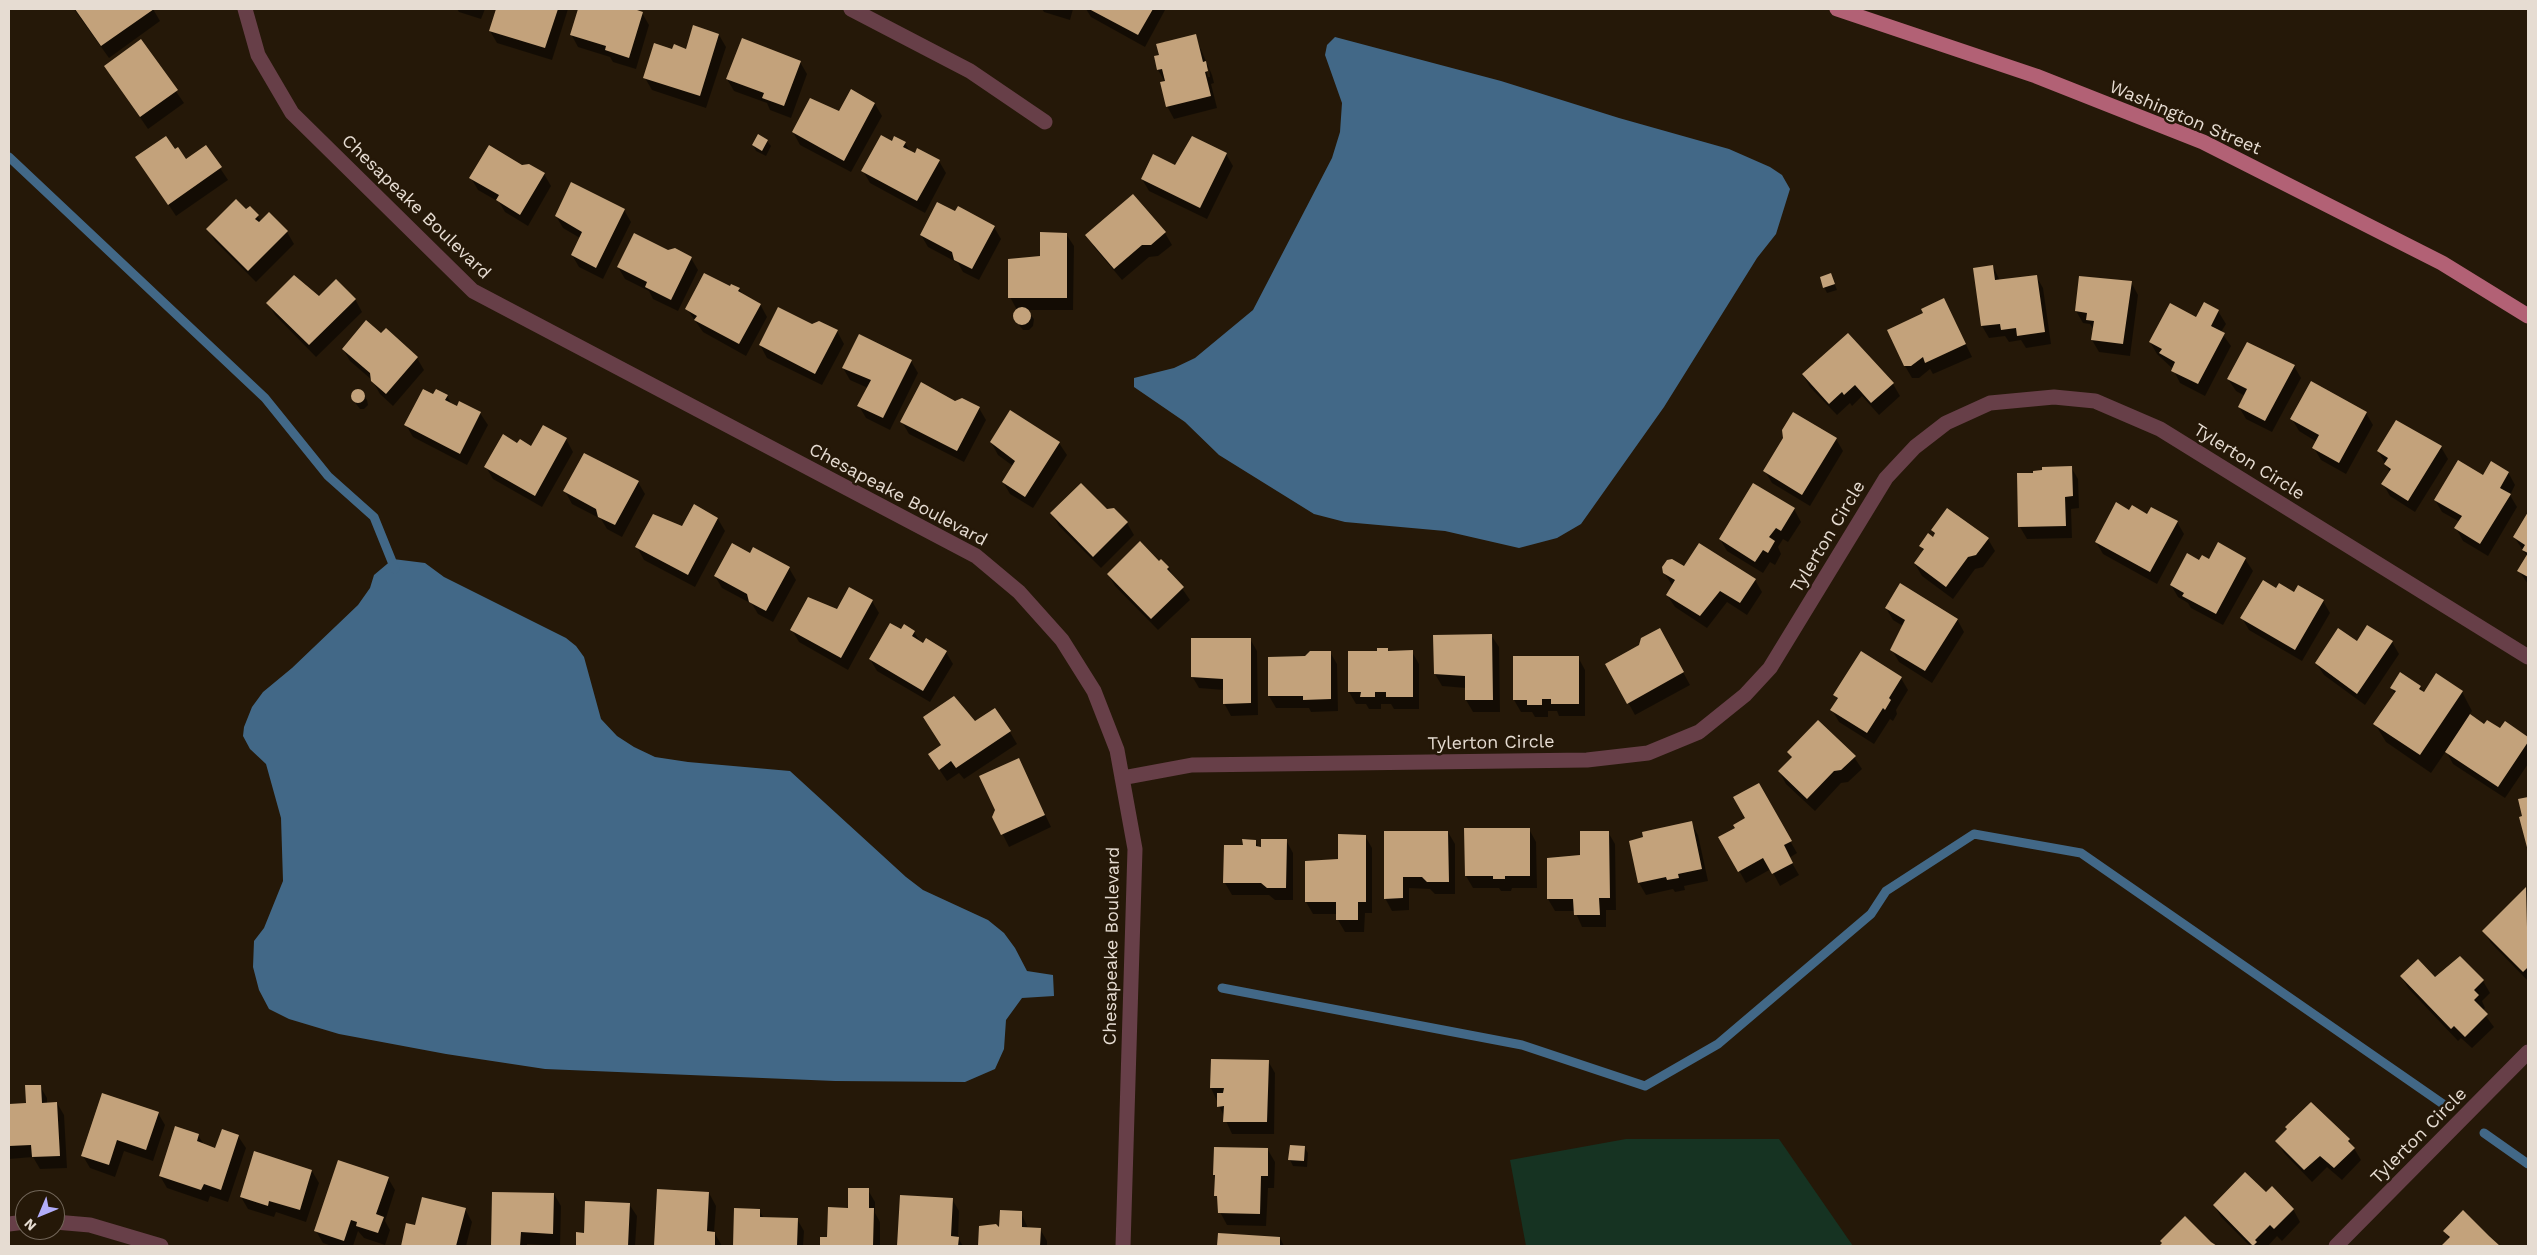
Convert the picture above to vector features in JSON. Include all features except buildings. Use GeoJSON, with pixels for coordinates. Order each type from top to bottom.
{"type":"FeatureCollection","features":[{"type":"Feature","properties":{"kind":"main road","name":"Washington Street"},"geometry":{"type":"LineString","coordinates":[[1837,9],[2036,76],[2203,142],[2442,263],[2528,316]]}},
{"type":"Feature","properties":{"kind":"street","name":"Chesapeake Boulevard"},"geometry":{"type":"LineString","coordinates":[[245,9],[258,55],[292,113],[473,291],[976,556],[1018,592],[1062,640],[1094,691],[1117,750],[1135,849],[1123,1246]]}},
{"type":"Feature","properties":{"kind":"street"},"geometry":{"type":"LineString","coordinates":[[851,9],[970,71],[1045,122]]}},
{"type":"Feature","properties":{"kind":"street","name":"Tylerton Circle"},"geometry":{"type":"LineString","coordinates":[[1122,778],[1192,765],[1587,760],[1648,753],[1699,732],[1744,695],[1770,668],[1886,478],[1915,447],[1946,423],[1990,403],[2054,397],[2095,401],[2160,429],[2528,657]]}},
{"type":"Feature","properties":{"kind":"street","name":"Tylerton Circle"},"geometry":{"type":"LineString","coordinates":[[2336,1246],[2528,1052]]}},
{"type":"Feature","properties":{"kind":"street"},"geometry":{"type":"LineString","coordinates":[[65,1223],[90,1225],[161,1246]]}},
{"type":"Feature","properties":{"kind":"green space"},"geometry":{"type":"Polygon","coordinates":[[[1626,1139],[1779,1139],[1853,1246],[1526,1246],[1510,1160],[1626,1139]]]}},
{"type":"Feature","properties":{"kind":"water"},"geometry":{"type":"Polygon","coordinates":[[[1335,37],[1501,81],[1619,118],[1729,149],[1770,167],[1782,175],[1790,189],[1776,234],[1757,258],[1664,407],[1581,524],[1557,538],[1519,548],[1445,531],[1345,522],[1314,514],[1219,455],[1185,422],[1134,387],[1134,378],[1174,368],[1195,358],[1253,310],[1332,158],[1340,132],[1342,103],[1325,55],[1327,45],[1335,37]]]}},
{"type":"Feature","properties":{"kind":"water"},"geometry":{"type":"Polygon","coordinates":[[[393,559],[425,563],[444,577],[566,638],[576,646],[584,657],[601,719],[617,736],[634,747],[655,757],[688,762],[790,771],[906,877],[923,890],[988,920],[1004,933],[1015,948],[1027,971],[1053,975],[1054,996],[1022,998],[1006,1020],[1004,1049],[995,1069],[965,1082],[835,1081],[545,1069],[446,1054],[339,1034],[289,1019],[269,1009],[259,990],[253,967],[254,941],[264,928],[283,881],[281,818],[266,764],[250,749],[243,736],[244,727],[252,707],[263,692],[292,668],[358,605],[370,588],[374,575],[393,559]]]}},
{"type":"Feature","properties":{"kind":"waterway"},"geometry":{"type":"LineString","coordinates":[[9,157],[265,398],[328,476],[374,517],[395,569]]}},
{"type":"Feature","properties":{"kind":"waterway"},"geometry":{"type":"LineString","coordinates":[[1222,988],[1522,1045],[1645,1086],[1718,1044],[1871,914],[1886,891],[1974,834],[2081,853],[2443,1104]]}},
{"type":"Feature","properties":{"kind":"waterway"},"geometry":{"type":"LineString","coordinates":[[2484,1133],[2528,1164]]}}]}
